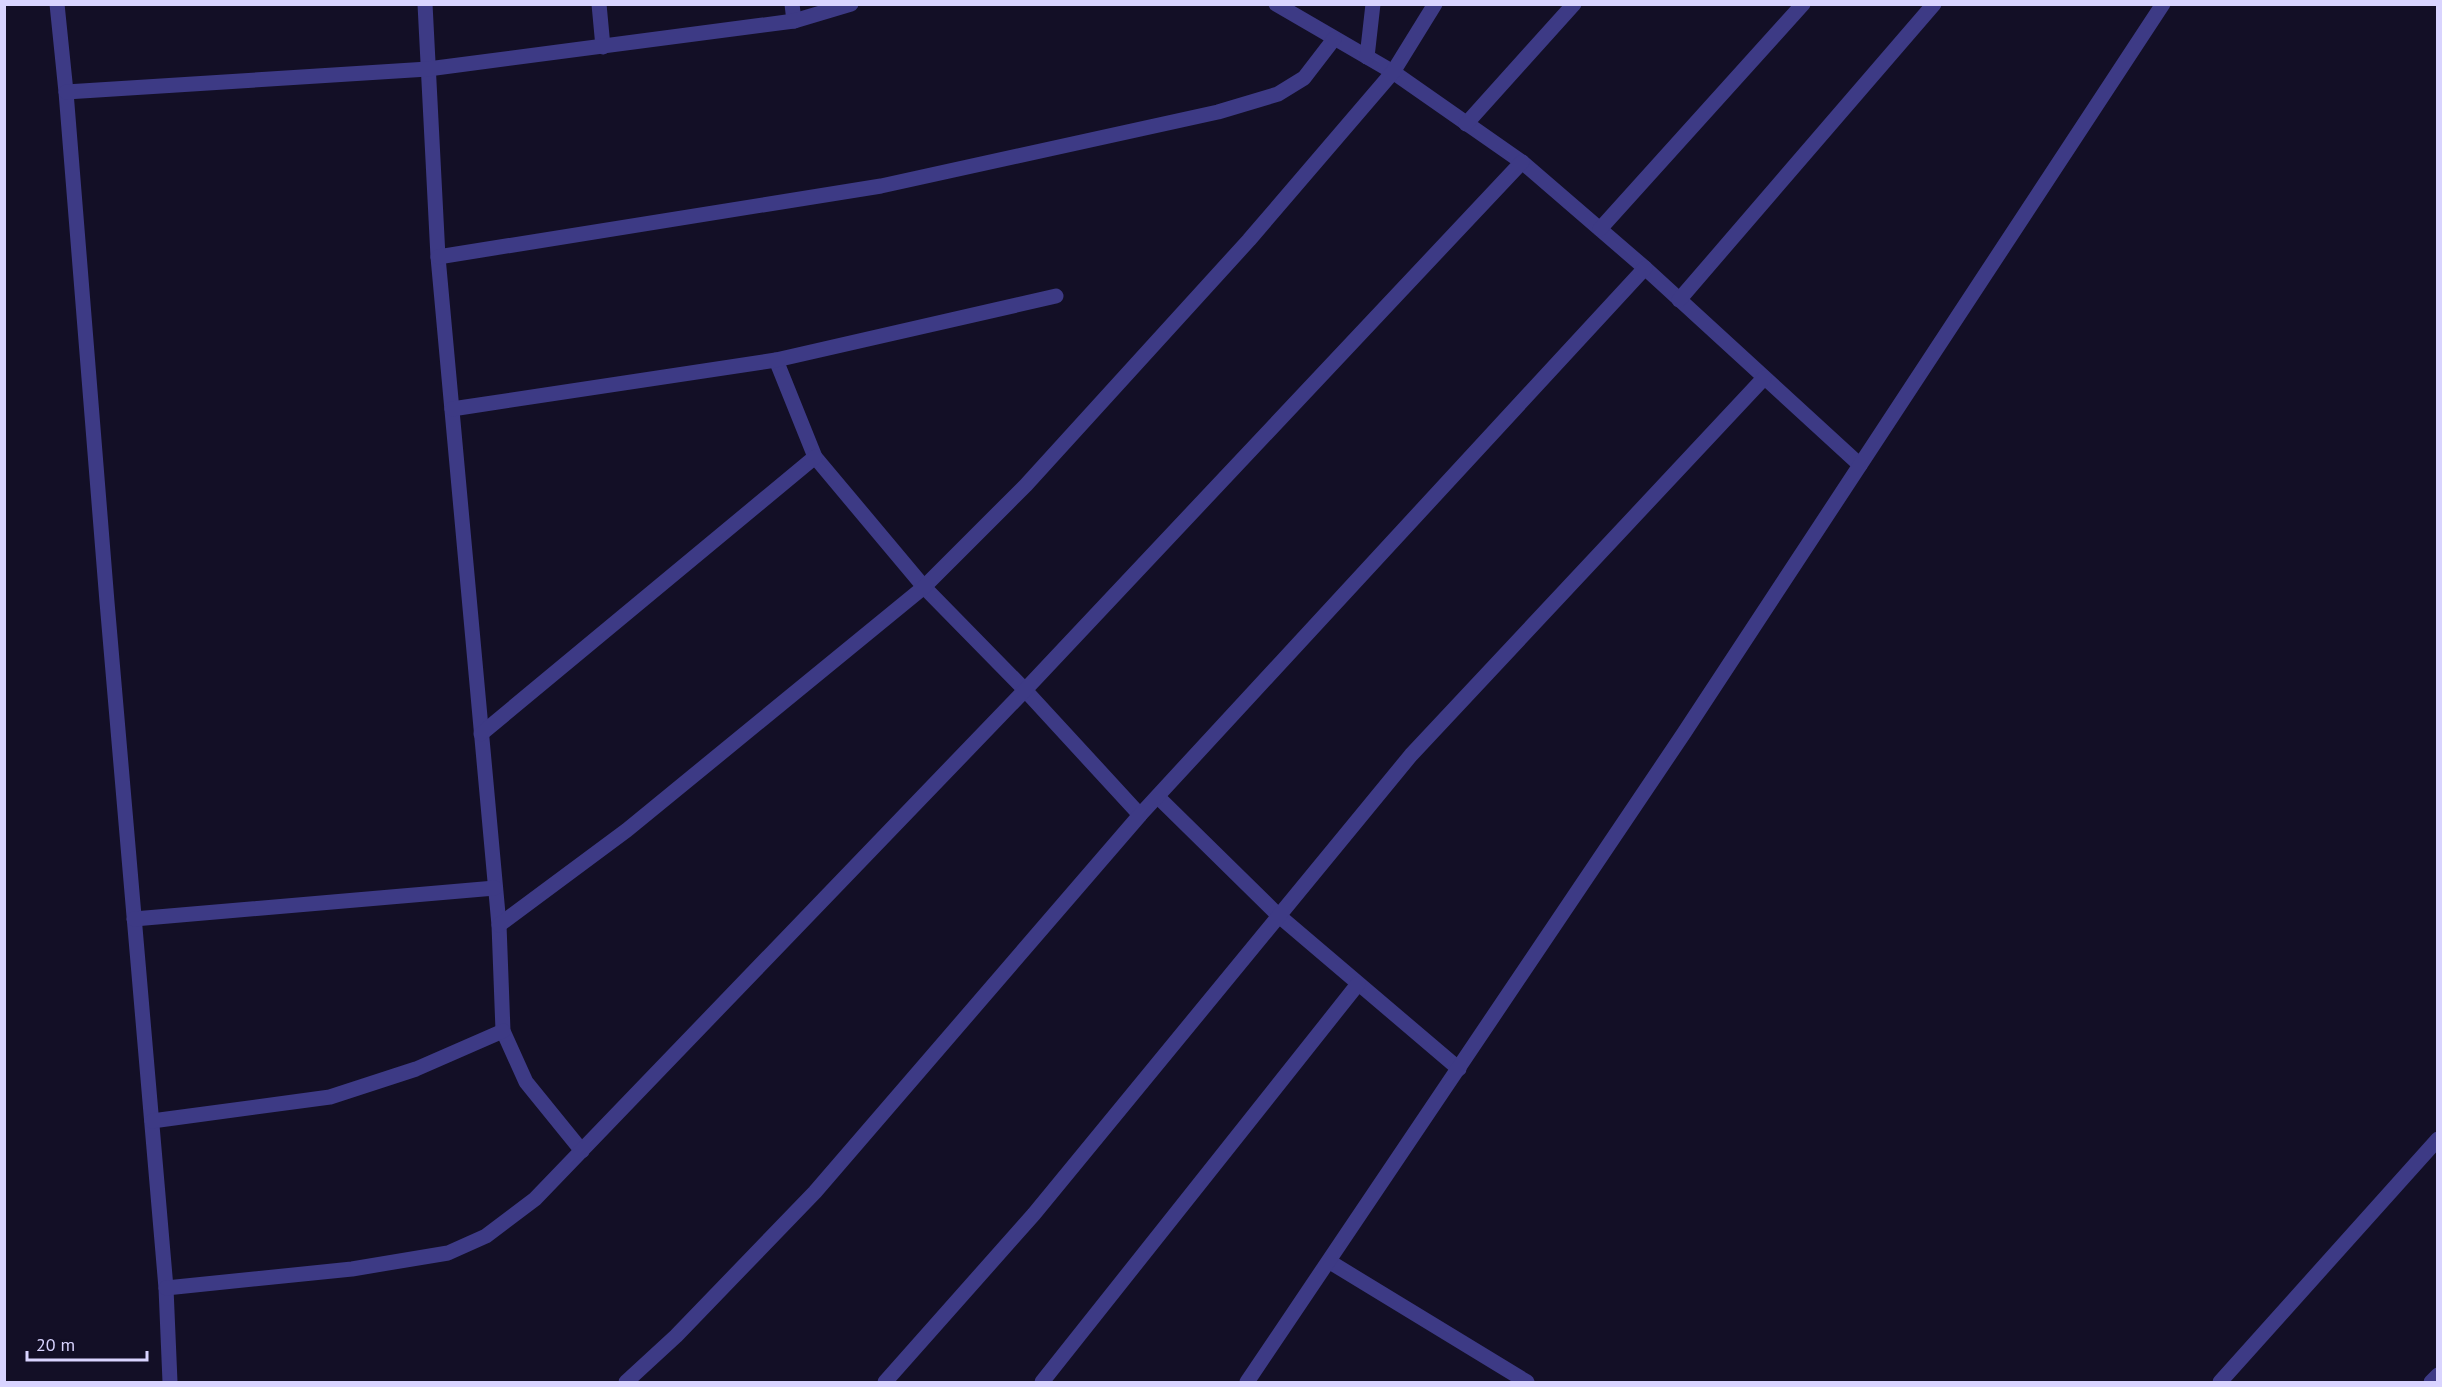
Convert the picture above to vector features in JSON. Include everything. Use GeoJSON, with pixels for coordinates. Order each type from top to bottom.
{"type":"FeatureCollection","features":[{"type":"Feature","properties":{"kind":"street"},"geometry":{"type":"LineString","coordinates":[[57,4],[166,1288],[170,1383]]}},
{"type":"Feature","properties":{"kind":"street"},"geometry":{"type":"LineString","coordinates":[[425,4],[438,257],[499,925],[503,1031],[526,1082],[582,1151]]}},
{"type":"Feature","properties":{"kind":"street"},"geometry":{"type":"LineString","coordinates":[[599,4],[603,47]]}},
{"type":"Feature","properties":{"kind":"street"},"geometry":{"type":"LineString","coordinates":[[792,4],[794,21]]}},
{"type":"Feature","properties":{"kind":"street"},"geometry":{"type":"LineString","coordinates":[[66,93],[428,69],[794,21],[851,4]]}},
{"type":"Feature","properties":{"kind":"street"},"geometry":{"type":"LineString","coordinates":[[1276,4],[1394,72],[1522,162],[1645,268],[1860,465]]}},
{"type":"Feature","properties":{"kind":"street"},"geometry":{"type":"LineString","coordinates":[[1366,57],[1372,4]]}},
{"type":"Feature","properties":{"kind":"street"},"geometry":{"type":"LineString","coordinates":[[499,925],[627,830],[924,587],[1042,468],[1250,240],[1394,72],[1435,4]]}},
{"type":"Feature","properties":{"kind":"street"},"geometry":{"type":"LineString","coordinates":[[1466,124],[1574,4]]}},
{"type":"Feature","properties":{"kind":"street"},"geometry":{"type":"LineString","coordinates":[[1600,229],[1803,4]]}},
{"type":"Feature","properties":{"kind":"street"},"geometry":{"type":"LineString","coordinates":[[1678,300],[1934,4]]}},
{"type":"Feature","properties":{"kind":"street"},"geometry":{"type":"LineString","coordinates":[[1247,1383],[1684,733],[2163,4]]}},
{"type":"Feature","properties":{"kind":"street"},"geometry":{"type":"LineString","coordinates":[[438,257],[881,186],[1218,112],[1278,94],[1304,78],[1334,39]]}},
{"type":"Feature","properties":{"kind":"street"},"geometry":{"type":"LineString","coordinates":[[166,1288],[352,1269],[448,1254],[486,1236],[536,1199],[1025,690],[1522,162]]}},
{"type":"Feature","properties":{"kind":"street"},"geometry":{"type":"LineString","coordinates":[[626,1383],[676,1336],[815,1192],[1140,815],[1645,268]]}},
{"type":"Feature","properties":{"kind":"street"},"geometry":{"type":"LineString","coordinates":[[452,409],[777,360],[1056,296]]}},
{"type":"Feature","properties":{"kind":"street"},"geometry":{"type":"LineString","coordinates":[[777,360],[814,457],[924,587],[1025,690],[1140,815]]}},
{"type":"Feature","properties":{"kind":"street"},"geometry":{"type":"LineString","coordinates":[[885,1383],[1034,1214],[1411,755],[1764,378]]}},
{"type":"Feature","properties":{"kind":"street"},"geometry":{"type":"LineString","coordinates":[[481,734],[814,457]]}},
{"type":"Feature","properties":{"kind":"street"},"geometry":{"type":"LineString","coordinates":[[1158,797],[1278,915],[1459,1069]]}},
{"type":"Feature","properties":{"kind":"street"},"geometry":{"type":"LineString","coordinates":[[134,918],[495,888]]}},
{"type":"Feature","properties":{"kind":"street"},"geometry":{"type":"LineString","coordinates":[[1042,1383],[1358,984]]}},
{"type":"Feature","properties":{"kind":"street"},"geometry":{"type":"LineString","coordinates":[[152,1121],[330,1096],[416,1069],[503,1031]]}},
{"type":"Feature","properties":{"kind":"street"},"geometry":{"type":"LineString","coordinates":[[2220,1383],[2438,1139]]}},
{"type":"Feature","properties":{"kind":"street"},"geometry":{"type":"LineString","coordinates":[[1330,1262],[1527,1383]]}},
{"type":"Feature","properties":{"kind":"street"},"geometry":{"type":"LineString","coordinates":[[2431,1383],[2438,1375]]}}]}
